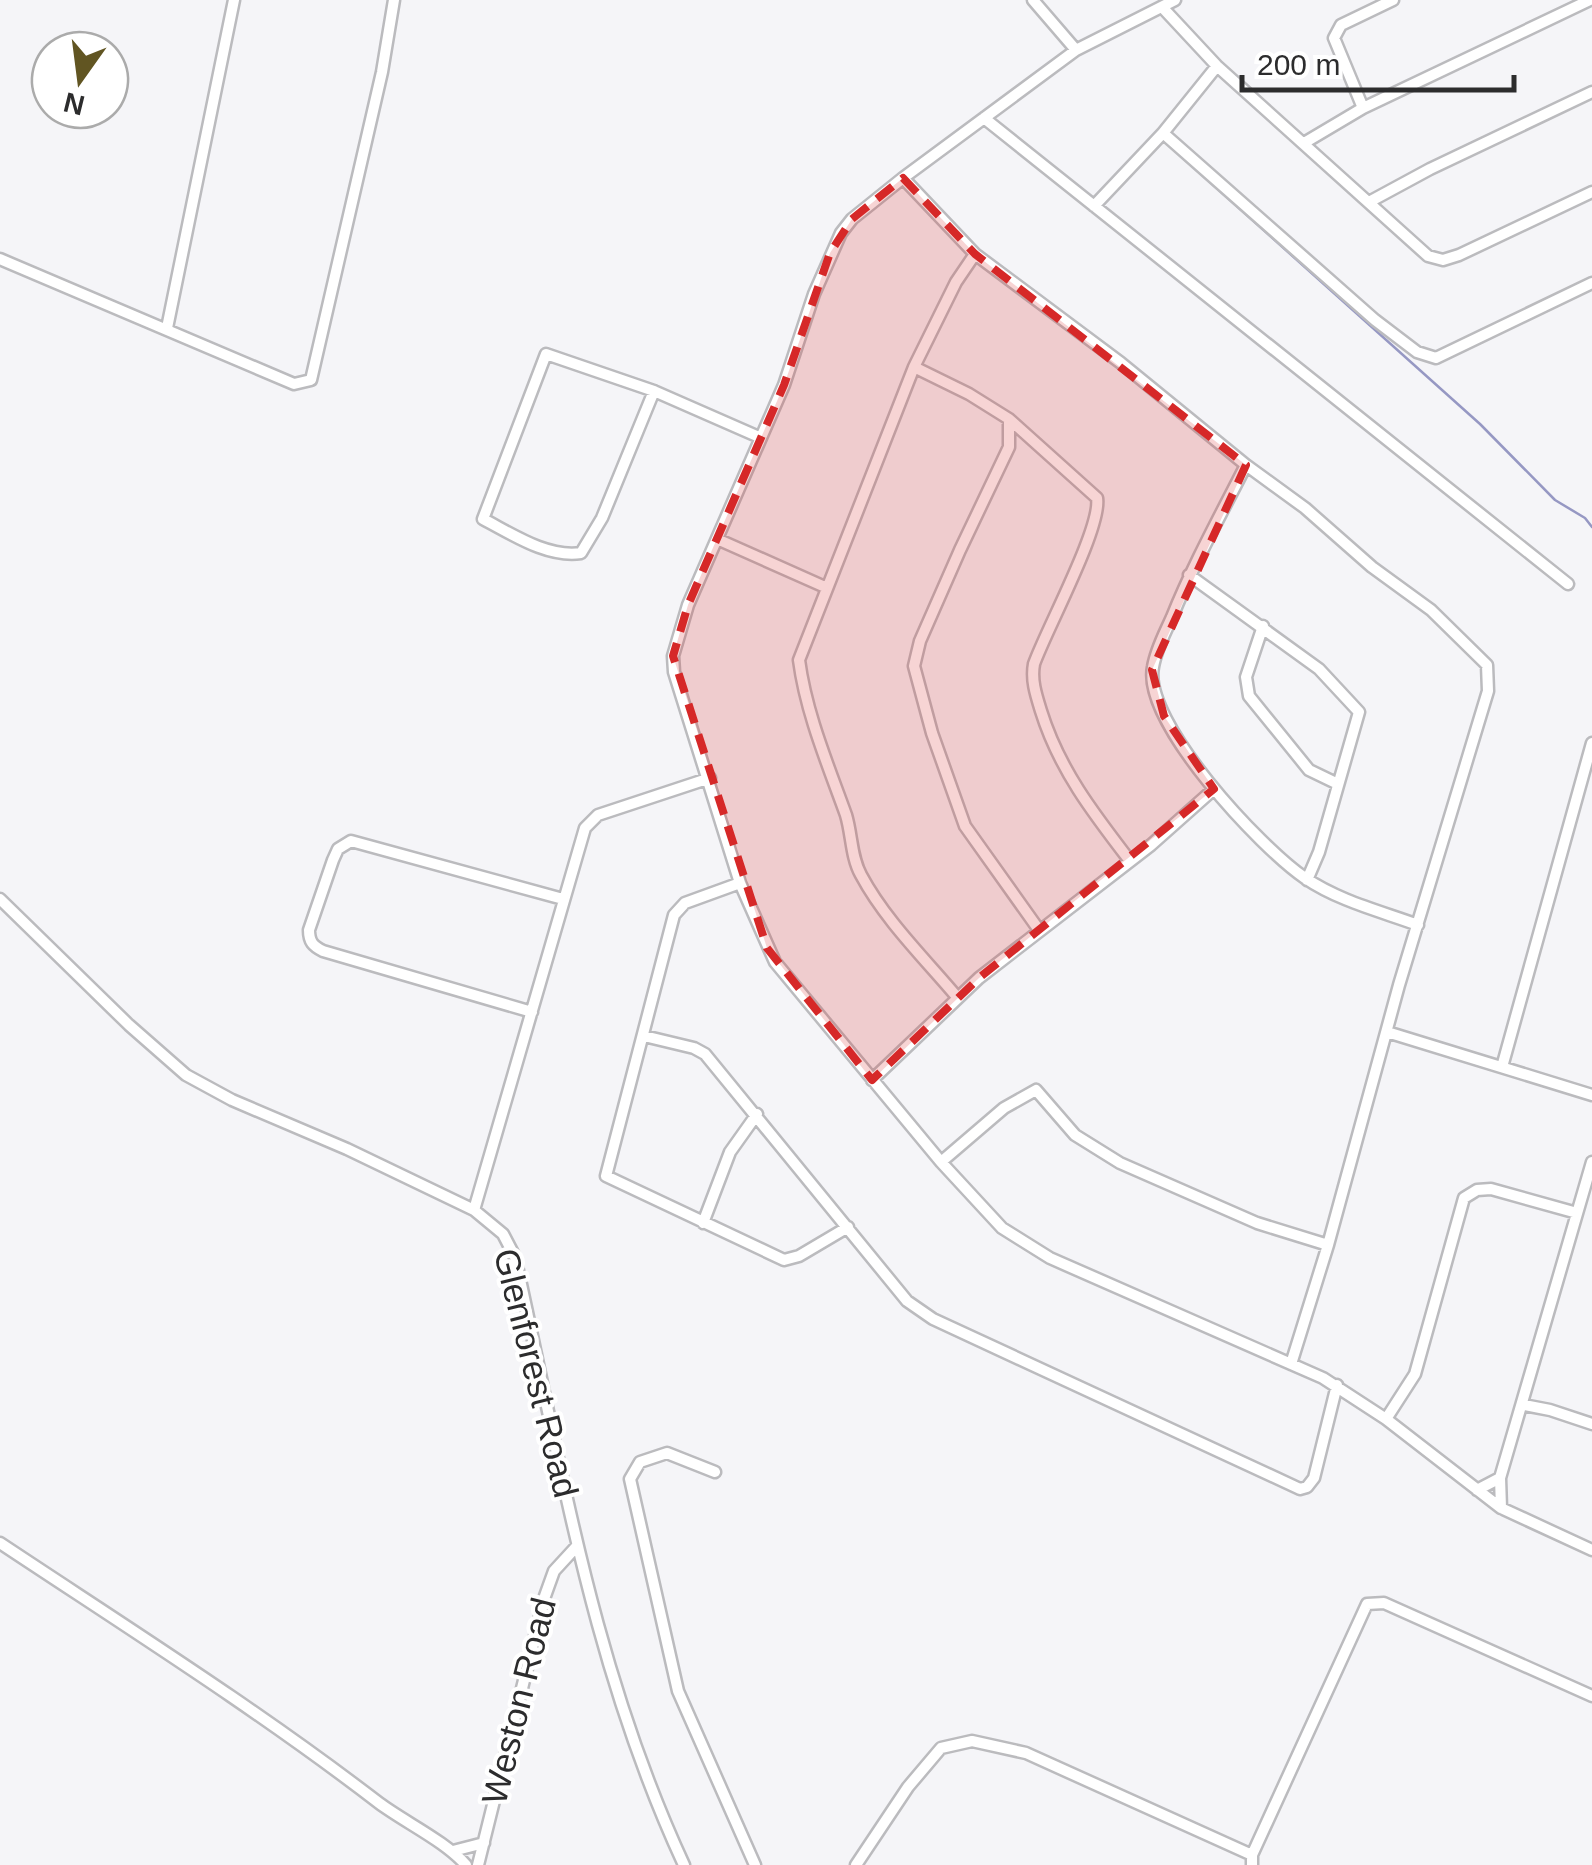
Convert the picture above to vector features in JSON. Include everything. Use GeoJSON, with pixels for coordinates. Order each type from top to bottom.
{"type":"FeatureCollection","features":[{"type":"Feature","properties":{"kind":"street"},"geometry":{"type":"LineString","coordinates":[[167,328],[234,0]]}},
{"type":"Feature","properties":{"kind":"street"},"geometry":{"type":"LineString","coordinates":[[0,259],[294,384],[312,380],[382,72],[394,0]]}},
{"type":"Feature","properties":{"kind":"street"},"geometry":{"type":"LineString","coordinates":[[1033,0],[1076,50]]}},
{"type":"Feature","properties":{"kind":"street"},"geometry":{"type":"LineString","coordinates":[[1176,0],[1076,50],[903,178],[852,219],[841,233],[814,294],[784,384],[688,605],[673,656],[674,672],[740,882],[775,962],[941,1162],[1002,1228],[1033,1250],[1337,1385],[1501,1508],[1592,1550]]}},
{"type":"Feature","properties":{"kind":"street"},"geometry":{"type":"LineString","coordinates":[[1362,108],[1334,32],[1393,0]]}},
{"type":"Feature","properties":{"kind":"street"},"geometry":{"type":"LineString","coordinates":[[1304,143],[1362,108],[1590,0]]}},
{"type":"Feature","properties":{"kind":"street"},"geometry":{"type":"LineString","coordinates":[[1162,6],[1217,66],[1428,256],[1442,260],[1592,192]]}},
{"type":"Feature","properties":{"kind":"street"},"geometry":{"type":"LineString","coordinates":[[1094,206],[1163,133],[1217,66]]}},
{"type":"Feature","properties":{"kind":"street"},"geometry":{"type":"LineString","coordinates":[[1368,202],[1430,168],[1592,92]]}},
{"type":"Feature","properties":{"kind":"street"},"geometry":{"type":"LineString","coordinates":[[984,118],[1568,584]]}},
{"type":"Feature","properties":{"kind":"street"},"geometry":{"type":"LineString","coordinates":[[1163,133],[1375,320],[1427,358],[1436,358],[1592,283]]}},
{"type":"Feature","properties":{"kind":"street"},"geometry":{"type":"LineString","coordinates":[[903,178],[975,254],[1304,508],[1430,610],[1486,665],[1488,691],[1292,1364]]}},
{"type":"Feature","properties":{"kind":"street"},"geometry":{"type":"LineString","coordinates":[[958,997],[872,894],[856,865],[847,818],[834,789],[798,660],[914,367],[956,282],[975,254]]}},
{"type":"Feature","properties":{"kind":"street"},"geometry":{"type":"LineString","coordinates":[[654,391],[602,518],[582,553],[567,555],[526,542],[483,519],[546,354],[654,391],[759,437]]}},
{"type":"Feature","properties":{"kind":"street"},"geometry":{"type":"LineString","coordinates":[[914,367],[1009,419],[1097,498],[1098,509],[1034,664],[1033,679],[1058,759],[1077,791],[1130,860]]}},
{"type":"Feature","properties":{"kind":"street"},"geometry":{"type":"LineString","coordinates":[[1009,419],[1010,447],[960,550],[920,642],[914,666],[964,826],[1039,930]]}},
{"type":"Feature","properties":{"kind":"street"},"geometry":{"type":"LineString","coordinates":[[1246,466],[1189,575],[1158,648],[1152,682],[1164,716],[1214,789],[1258,839],[1307,880],[1336,895],[1418,925]]}},
{"type":"Feature","properties":{"kind":"street"},"geometry":{"type":"LineString","coordinates":[[717,539],[825,588]]}},
{"type":"Feature","properties":{"kind":"street"},"geometry":{"type":"LineString","coordinates":[[1189,575],[1319,669],[1359,712],[1319,852],[1307,880]]}},
{"type":"Feature","properties":{"kind":"street"},"geometry":{"type":"LineString","coordinates":[[1263,626],[1246,677],[1250,696],[1310,770],[1338,784]]}},
{"type":"Feature","properties":{"kind":"street"},"geometry":{"type":"LineString","coordinates":[[1502,1068],[1592,743]]}},
{"type":"Feature","properties":{"kind":"street"},"geometry":{"type":"LineString","coordinates":[[474,1210],[582,833],[598,815],[710,778]]}},
{"type":"Feature","properties":{"kind":"street"},"geometry":{"type":"LineString","coordinates":[[872,1080],[958,997],[1214,789]]}},
{"type":"Feature","properties":{"kind":"street"},"geometry":{"type":"LineString","coordinates":[[532,1012],[324,951],[310,940],[310,930],[333,860],[343,844],[351,841],[562,900]]}},
{"type":"Feature","properties":{"kind":"street"},"geometry":{"type":"LineString","coordinates":[[740,882],[685,903],[677,910],[606,1176],[779,1258],[789,1260],[848,1227]]}},
{"type":"Feature","properties":{"kind":"street","name":"Glenforest Road"},"geometry":{"type":"LineString","coordinates":[[0,899],[129,1026],[186,1076],[474,1210],[503,1234],[514,1257],[577,1546],[622,1713],[684,1865]]}},
{"type":"Feature","properties":{"kind":"street"},"geometry":{"type":"LineString","coordinates":[[1387,1032],[1592,1094]]}},
{"type":"Feature","properties":{"kind":"street"},"geometry":{"type":"LineString","coordinates":[[644,1036],[700,1050],[757,1114],[907,1301],[922,1314],[1292,1486],[1306,1488],[1314,1478],[1337,1385]]}},
{"type":"Feature","properties":{"kind":"street"},"geometry":{"type":"LineString","coordinates":[[941,1162],[1004,1108],[1036,1090],[1075,1135],[1120,1163],[1256,1223],[1328,1246]]}},
{"type":"Feature","properties":{"kind":"street"},"geometry":{"type":"LineString","coordinates":[[704,1223],[730,1152],[757,1114]]}},
{"type":"Feature","properties":{"kind":"street"},"geometry":{"type":"LineString","coordinates":[[1501,1508],[1500,1478],[1592,1162]]}},
{"type":"Feature","properties":{"kind":"street"},"geometry":{"type":"LineString","coordinates":[[1386,1420],[1414,1374],[1464,1198],[1484,1188],[1577,1213]]}},
{"type":"Feature","properties":{"kind":"street"},"geometry":{"type":"LineString","coordinates":[[1524,1405],[1592,1424]]}},
{"type":"Feature","properties":{"kind":"street"},"geometry":{"type":"LineString","coordinates":[[715,1472],[666,1453],[640,1462],[630,1480],[678,1691],[755,1865]]}},
{"type":"Feature","properties":{"kind":"street"},"geometry":{"type":"LineString","coordinates":[[1476,1490],[1500,1478]]}},
{"type":"Feature","properties":{"kind":"street"},"geometry":{"type":"LineString","coordinates":[[0,1543],[284,1732],[416,1830],[454,1851],[466,1865]]}},
{"type":"Feature","properties":{"kind":"street","name":"Weston Road"},"geometry":{"type":"LineString","coordinates":[[478,1865],[545,1596],[554,1571],[577,1546]]}},
{"type":"Feature","properties":{"kind":"street"},"geometry":{"type":"LineString","coordinates":[[856,1865],[908,1787],[941,1748],[972,1740],[1026,1753],[1252,1860],[1367,1604],[1384,1603],[1592,1696]]}},
{"type":"Feature","properties":{"kind":"street"},"geometry":{"type":"LineString","coordinates":[[454,1851],[484,1843]]}},
{"type":"Feature","properties":{"kind":"highlighted area"},"geometry":{"type":"Polygon","coordinates":[[[903,178],[975,254],[1246,465],[1152,670],[1164,716],[1214,789],[979,978],[872,1080],[767,948],[673,656],[688,605],[784,385],[830,253],[852,219],[903,178]]]}},
{"type":"Feature","properties":{"kind":"waterway"},"geometry":{"type":"LineString","coordinates":[[1173,149],[1480,424],[1555,500],[1585,518],[1592,527]]}}]}
